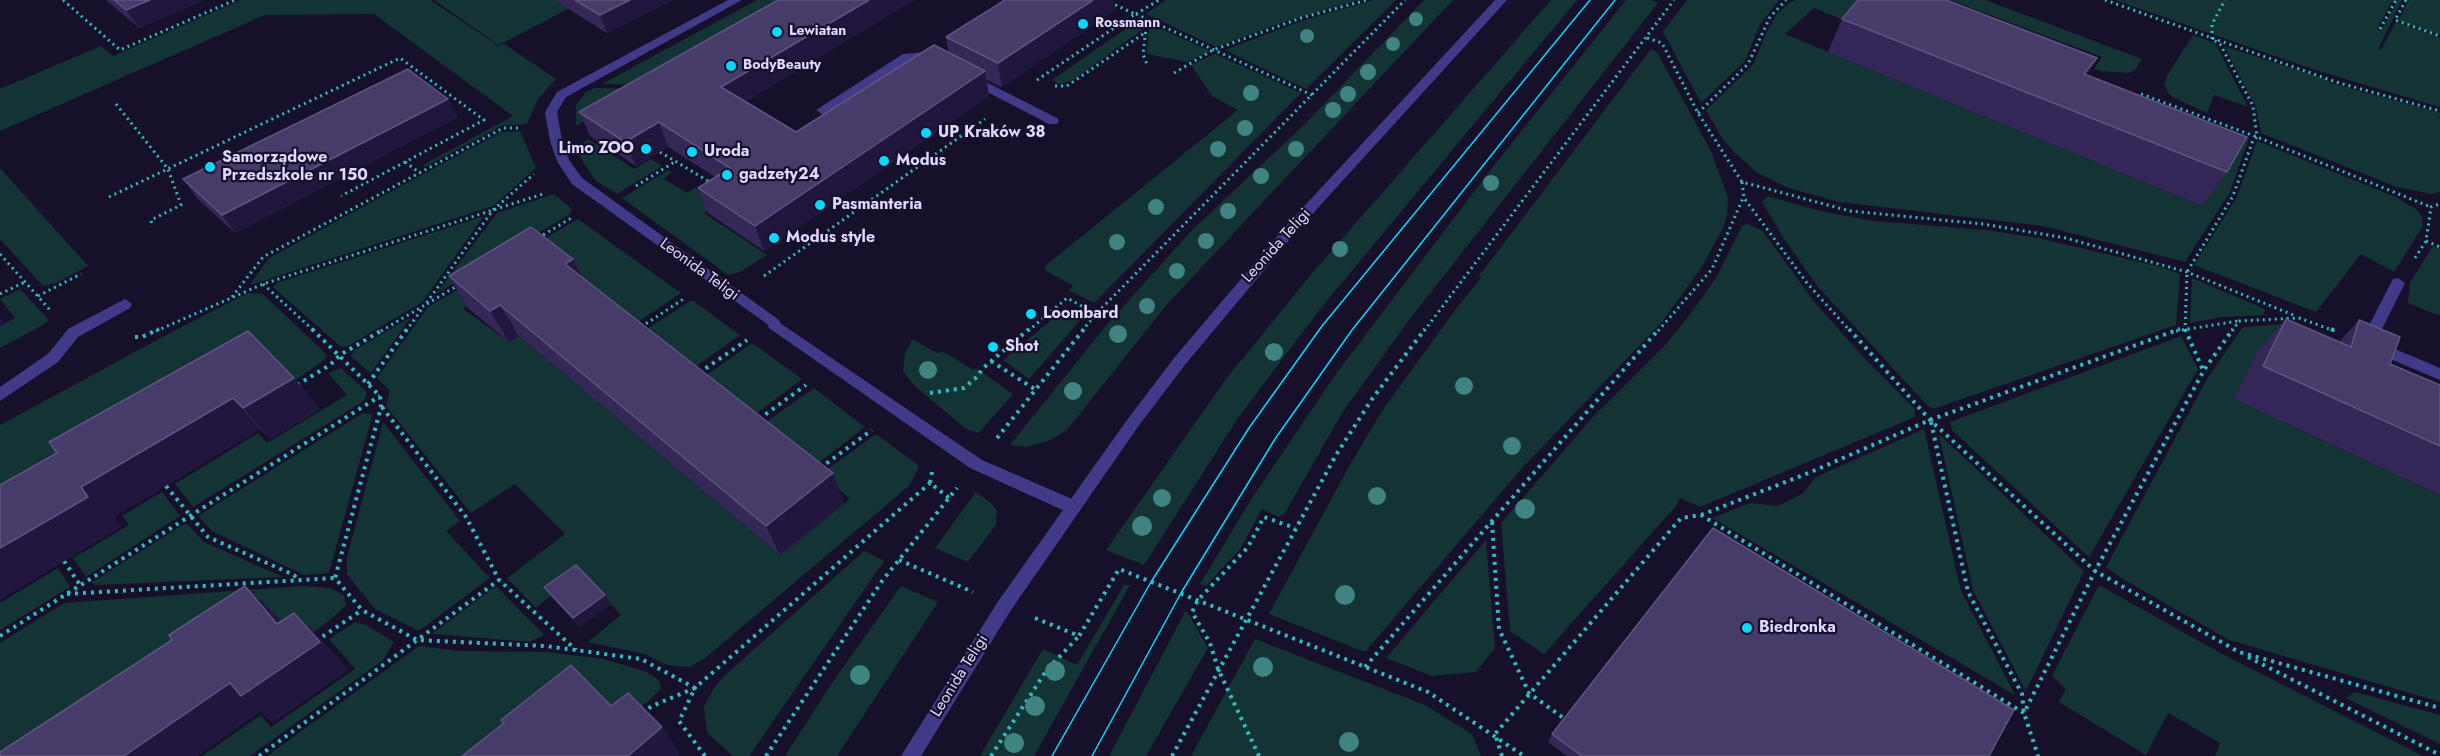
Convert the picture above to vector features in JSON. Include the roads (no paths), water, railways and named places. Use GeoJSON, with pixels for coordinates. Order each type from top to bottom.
{"type":"FeatureCollection","features":[{"type":"Feature","properties":{"kind":"street","name":"Leonida Teligi"},"geometry":{"type":"LineString","coordinates":[[736,0],[561,95],[551,112],[556,141],[563,161],[577,181],[774,324],[976,464],[1073,507]]}},
{"type":"Feature","properties":{"kind":"street","name":"Leonida Teligi"},"geometry":{"type":"LineString","coordinates":[[910,756],[1005,605],[1179,362],[1235,293],[1501,0]]}},
{"type":"Feature","properties":{"kind":"street"},"geometry":{"type":"LineString","coordinates":[[822,110],[907,57],[927,56],[1053,121]]}},
{"type":"Feature","properties":{"kind":"street"},"geometry":{"type":"LineString","coordinates":[[2398,284],[2367,342],[2440,374]]}},
{"type":"Feature","properties":{"kind":"street"},"geometry":{"type":"LineString","coordinates":[[0,395],[52,358],[73,333],[125,304]]}},
{"type":"Feature","properties":{"kind":"tram line"},"geometry":{"type":"LineString","coordinates":[[1052,756],[1151,582],[1249,428],[1322,326],[1590,0]]}},
{"type":"Feature","properties":{"kind":"tram line"},"geometry":{"type":"LineString","coordinates":[[1092,756],[1181,593],[1275,439],[1352,330],[1615,0]]}},
{"type":"Feature","properties":{"kind":"place","name":"Rossmann"},"geometry":{"type":"Point","coordinates":[1083,24]}},
{"type":"Feature","properties":{"kind":"place","name":"Lewiatan"},"geometry":{"type":"Point","coordinates":[777,32]}},
{"type":"Feature","properties":{"kind":"place","name":"BodyBeauty"},"geometry":{"type":"Point","coordinates":[731,66]}},
{"type":"Feature","properties":{"kind":"place","name":"UP Kraków 38"},"geometry":{"type":"Point","coordinates":[926,133]}},
{"type":"Feature","properties":{"kind":"place","name":"Limo ZOO"},"geometry":{"type":"Point","coordinates":[646,149]}},
{"type":"Feature","properties":{"kind":"place","name":"Uroda"},"geometry":{"type":"Point","coordinates":[692,152]}},
{"type":"Feature","properties":{"kind":"place","name":"Modus"},"geometry":{"type":"Point","coordinates":[884,161]}},
{"type":"Feature","properties":{"kind":"place","name":"Samorządowe Przedszkole nr 150"},"geometry":{"type":"Point","coordinates":[210,167]}},
{"type":"Feature","properties":{"kind":"place","name":"gadzety24"},"geometry":{"type":"Point","coordinates":[727,175]}},
{"type":"Feature","properties":{"kind":"place","name":"Pasmanteria"},"geometry":{"type":"Point","coordinates":[820,205]}},
{"type":"Feature","properties":{"kind":"place","name":"Modus style"},"geometry":{"type":"Point","coordinates":[774,238]}},
{"type":"Feature","properties":{"kind":"place","name":"Loombard"},"geometry":{"type":"Point","coordinates":[1031,314]}},
{"type":"Feature","properties":{"kind":"place","name":"Shot"},"geometry":{"type":"Point","coordinates":[993,347]}},
{"type":"Feature","properties":{"kind":"place","name":"Biedronka"},"geometry":{"type":"Point","coordinates":[1747,628]}}]}
